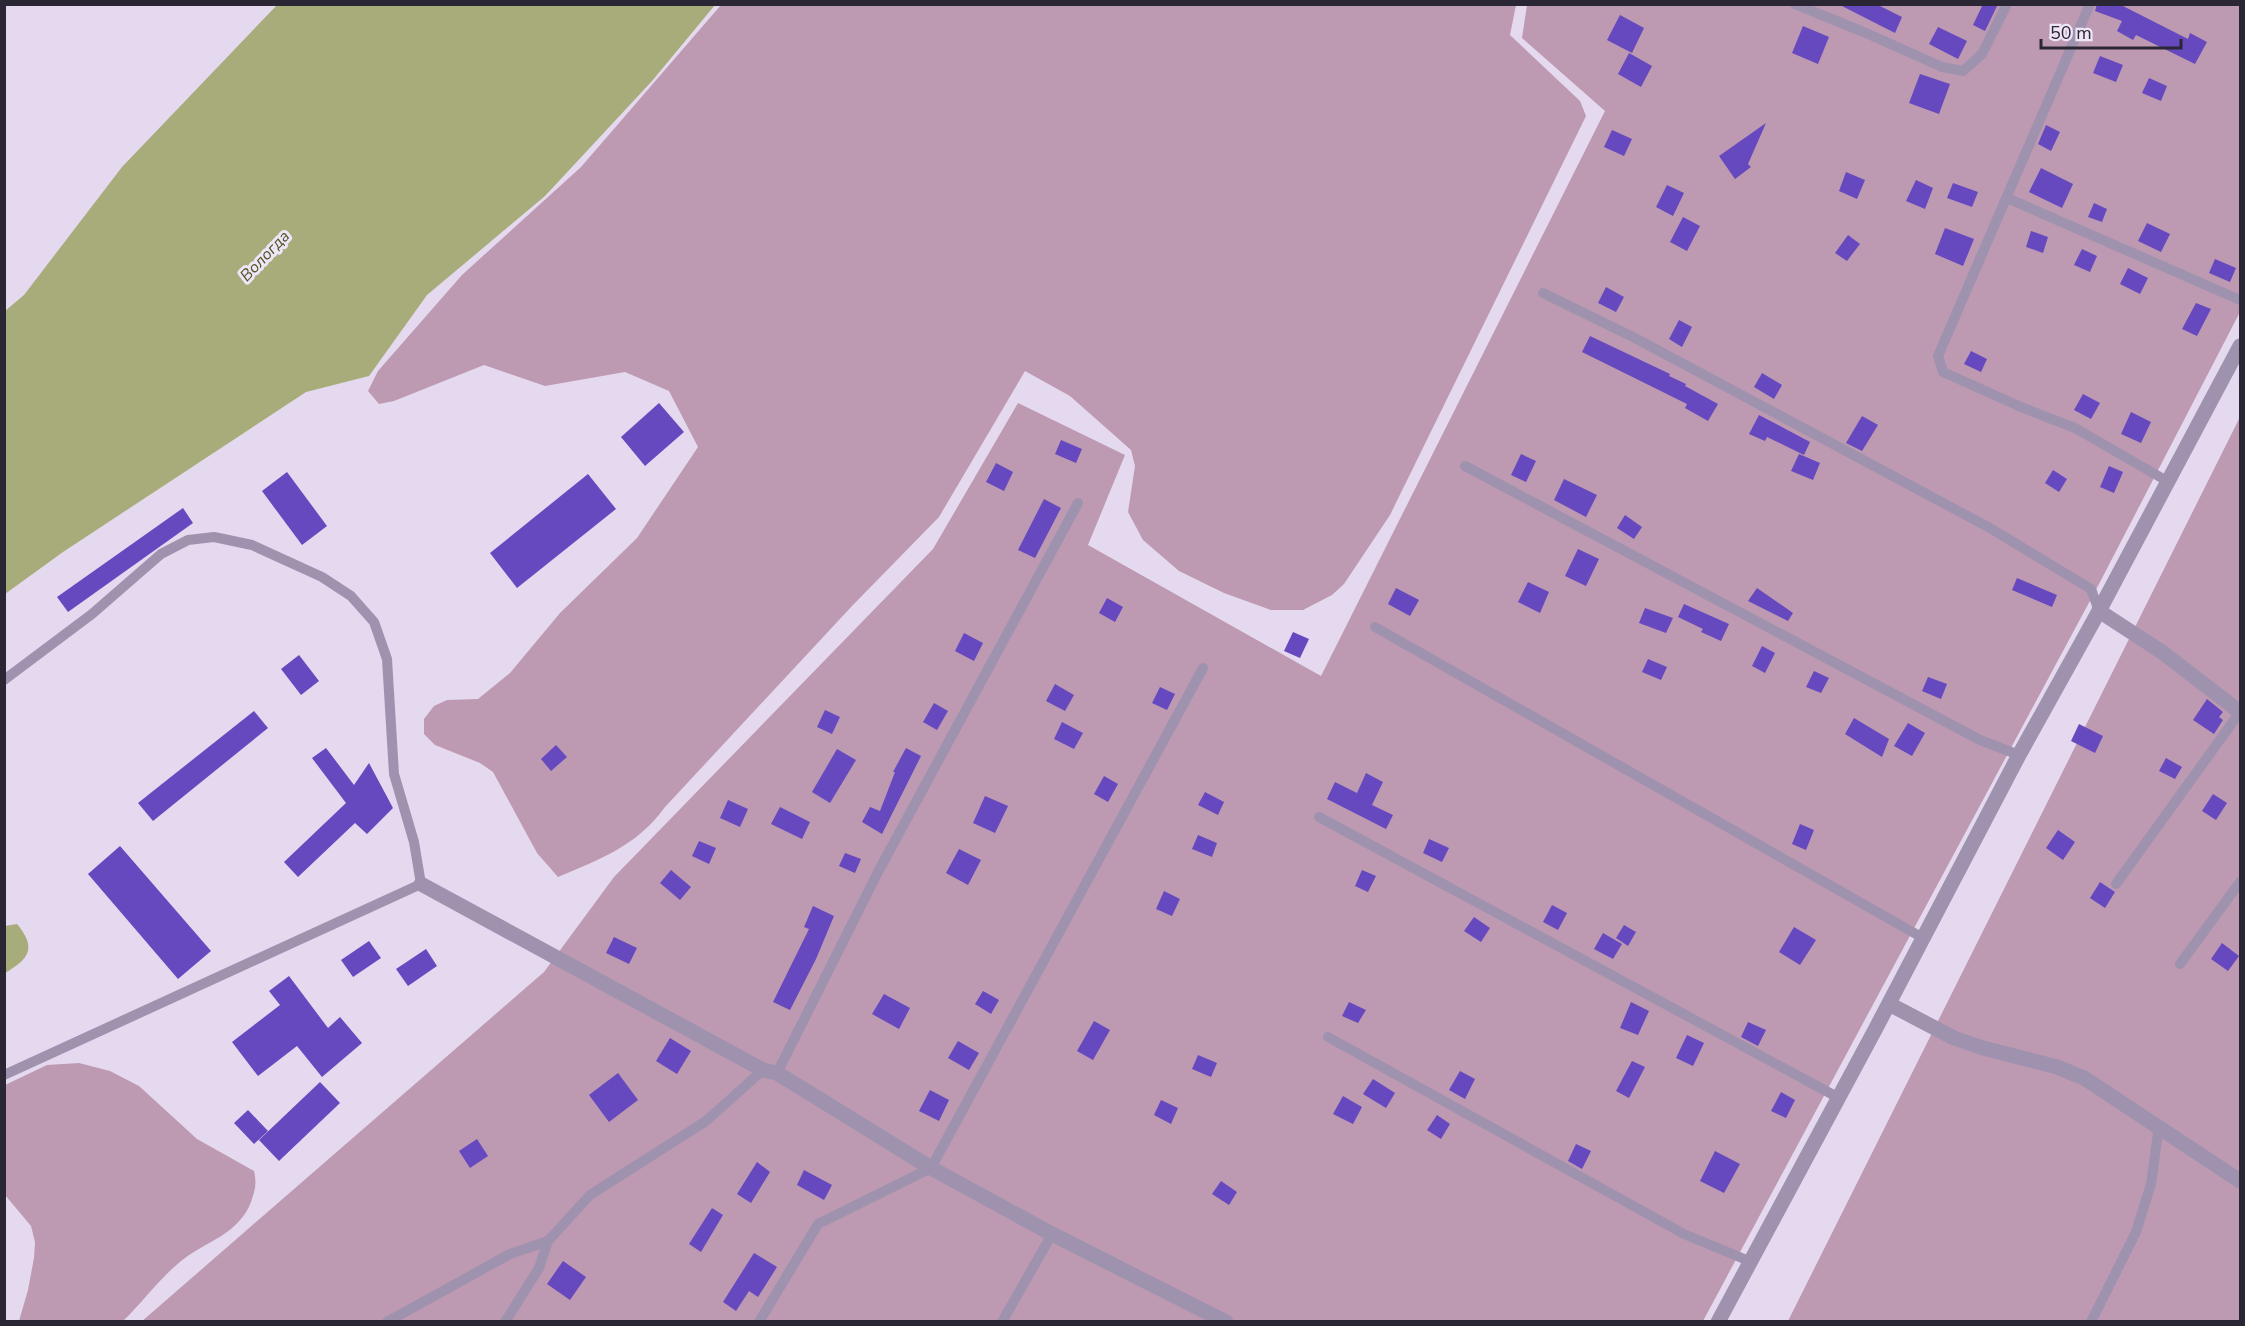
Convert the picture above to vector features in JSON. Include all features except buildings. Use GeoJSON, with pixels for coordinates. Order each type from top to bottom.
{"type":"FeatureCollection","features":[{"type":"Feature","properties":{"kind":"street"},"geometry":{"type":"LineString","coordinates":[[1718,1322],[1889,1005],[2019,755],[2241,346]]}},
{"type":"Feature","properties":{"kind":"street"},"geometry":{"type":"LineString","coordinates":[[2099,611],[2162,652],[2240,712]]}},
{"type":"Feature","properties":{"kind":"street"},"geometry":{"type":"LineString","coordinates":[[421,884],[770,1071],[931,1168],[1052,1234],[1226,1322]]}},
{"type":"Feature","properties":{"kind":"street"},"geometry":{"type":"LineString","coordinates":[[1889,1005],[1954,1038],[1983,1048],[2057,1066],[2084,1078],[2241,1181]]}},
{"type":"Feature","properties":{"kind":"lane"},"geometry":{"type":"LineString","coordinates":[[1795,4],[1942,67],[1963,71],[1982,54],[2007,4]]}},
{"type":"Feature","properties":{"kind":"lane"},"geometry":{"type":"LineString","coordinates":[[2090,4],[1938,356],[1943,372],[2075,428],[2167,481]]}},
{"type":"Feature","properties":{"kind":"lane"},"geometry":{"type":"LineString","coordinates":[[2007,198],[2241,300]]}},
{"type":"Feature","properties":{"kind":"lane"},"geometry":{"type":"LineString","coordinates":[[1543,293],[1635,338],[1990,528],[2091,589],[2099,611]]}},
{"type":"Feature","properties":{"kind":"lane"},"geometry":{"type":"LineString","coordinates":[[1465,466],[1980,740],[2019,755]]}},
{"type":"Feature","properties":{"kind":"lane"},"geometry":{"type":"LineString","coordinates":[[505,1322],[539,1268],[548,1241],[590,1195],[706,1121],[770,1071],[1078,503]]}},
{"type":"Feature","properties":{"kind":"lane"},"geometry":{"type":"LineString","coordinates":[[4,680],[92,614],[161,554],[188,540],[214,537],[252,545],[322,577],[351,596],[375,622],[387,658],[394,774],[414,842],[421,884],[4,1075]]}},
{"type":"Feature","properties":{"kind":"lane"},"geometry":{"type":"LineString","coordinates":[[1375,627],[1923,938]]}},
{"type":"Feature","properties":{"kind":"lane"},"geometry":{"type":"LineString","coordinates":[[759,1322],[818,1224],[931,1168],[1203,668]]}},
{"type":"Feature","properties":{"kind":"lane"},"geometry":{"type":"LineString","coordinates":[[2116,884],[2240,712]]}},
{"type":"Feature","properties":{"kind":"lane"},"geometry":{"type":"LineString","coordinates":[[1319,817],[1839,1098]]}},
{"type":"Feature","properties":{"kind":"lane"},"geometry":{"type":"LineString","coordinates":[[2180,964],[2241,882]]}},
{"type":"Feature","properties":{"kind":"lane"},"geometry":{"type":"LineString","coordinates":[[1328,1037],[1684,1234],[1749,1261]]}},
{"type":"Feature","properties":{"kind":"lane"},"geometry":{"type":"LineString","coordinates":[[2091,1322],[2136,1232],[2151,1184],[2159,1126]]}},
{"type":"Feature","properties":{"kind":"lane"},"geometry":{"type":"LineString","coordinates":[[1002,1322],[1052,1234]]}},
{"type":"Feature","properties":{"kind":"lane"},"geometry":{"type":"LineString","coordinates":[[387,1322],[510,1254],[548,1241]]}},
{"type":"Feature","properties":{"kind":"shaded area"},"geometry":{"type":"Polygon","coordinates":[[[721,5],[1516,5],[1510,35],[1580,101],[1586,116],[1390,515],[1344,584],[1332,595],[1303,610],[1271,610],[1224,593],[1179,571],[1143,540],[1128,512],[1135,466],[1131,450],[1070,396],[1025,371],[939,517],[852,606],[642,832],[617,850],[558,877],[537,853],[493,772],[480,763],[435,745],[424,734],[424,719],[434,706],[447,700],[478,699],[510,673],[560,613],[637,538],[698,447],[669,391],[625,372],[545,386],[484,365],[394,401],[379,404],[368,391],[378,371],[462,275],[581,167],[721,5]]]}},
{"type":"Feature","properties":{"kind":"shaded area"},"geometry":{"type":"Polygon","coordinates":[[[1527,5],[2240,5],[2240,312],[2099,584],[1703,1321],[141,1322],[544,972],[614,877],[933,549],[1018,403],[1125,455],[1088,545],[1321,676],[1605,111],[1522,38],[1527,5]]]}},
{"type":"Feature","properties":{"kind":"shaded area"},"geometry":{"type":"Polygon","coordinates":[[[2240,417],[2240,1321],[1788,1321],[2240,417]]]}},
{"type":"Feature","properties":{"kind":"shaded area"},"geometry":{"type":"Polygon","coordinates":[[[79,1063],[110,1071],[139,1086],[197,1139],[254,1171],[254,1190],[245,1213],[230,1230],[181,1261],[123,1321],[19,1321],[28,1290],[35,1242],[31,1226],[5,1195],[5,1085],[47,1065],[79,1063]]]}},
{"type":"Feature","properties":{"kind":"water","name":"Вологда"},"geometry":{"type":"Polygon","coordinates":[[[278,4],[715,5],[652,81],[545,196],[427,295],[369,376],[306,392],[63,552],[5,594],[5,311],[24,295],[122,167],[278,4]]]}},
{"type":"Feature","properties":{"kind":"water"},"geometry":{"type":"Polygon","coordinates":[[[17,924],[27,940],[28,952],[20,963],[5,973],[5,926],[17,924]]]}}]}
